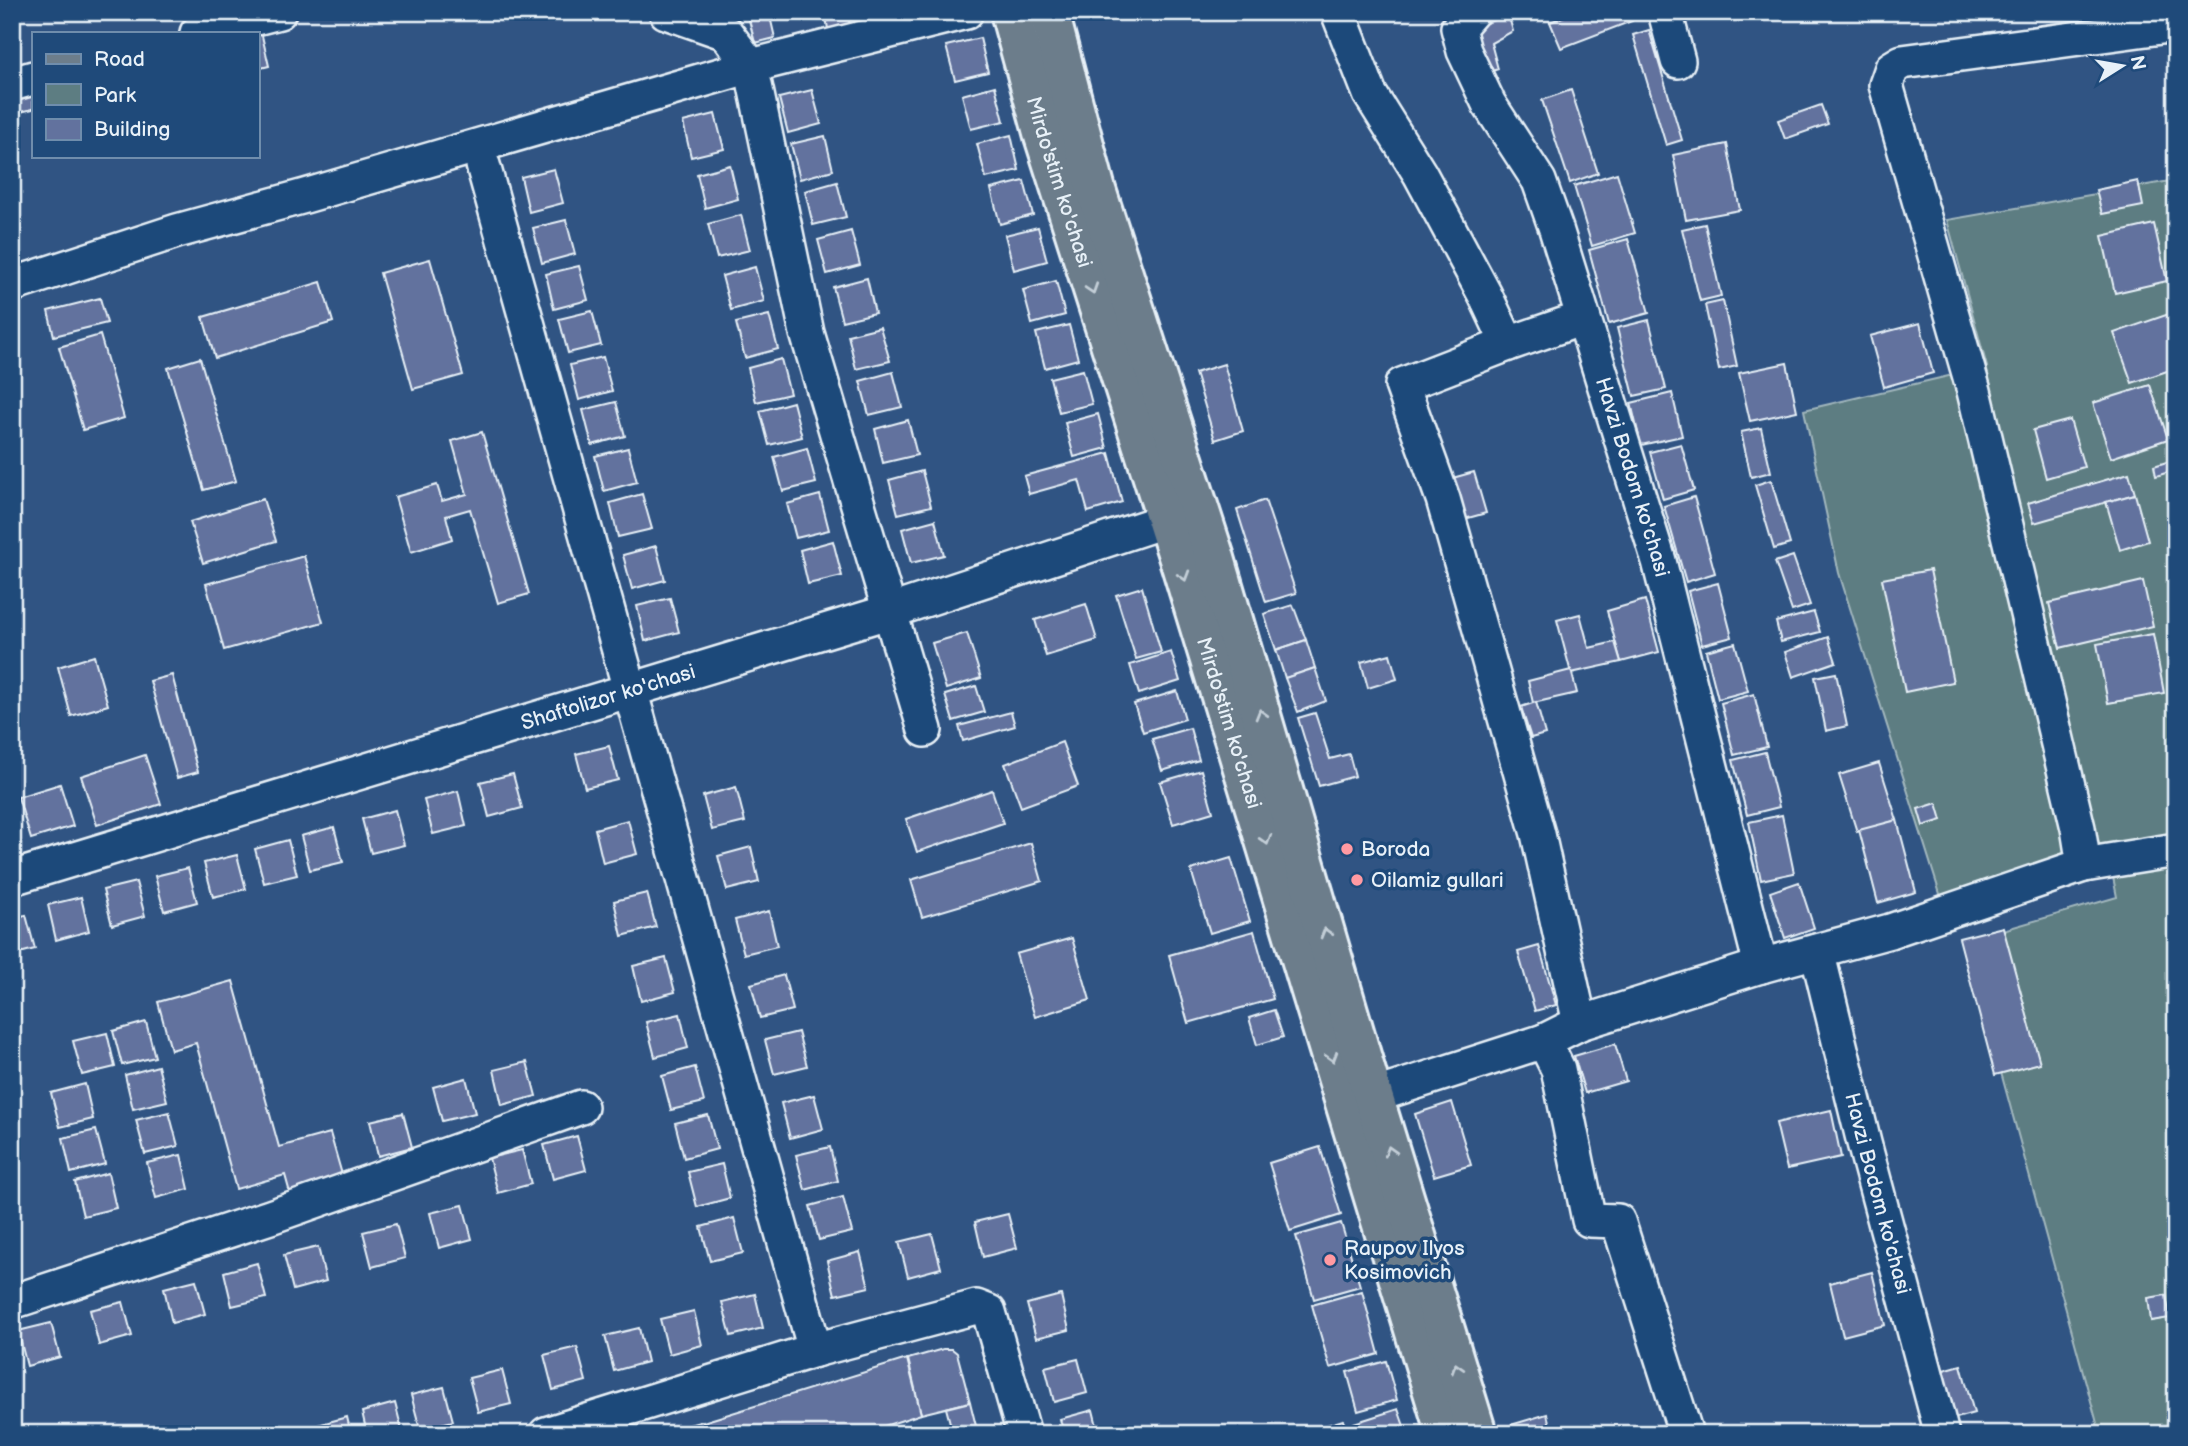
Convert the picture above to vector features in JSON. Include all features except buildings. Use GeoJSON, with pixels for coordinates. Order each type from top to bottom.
{"type":"FeatureCollection","features":[{"type":"Feature","properties":{"kind":"main road","name":"Mirdo'stim ko'chasi"},"geometry":{"type":"LineString","coordinates":[[1010,12],[1044,136],[1183,514],[1373,1096],[1452,1434]]}},
{"type":"Feature","properties":{"kind":"main road","name":"Mirdo'stim ko'chasi"},"geometry":{"type":"LineString","coordinates":[[1049,12],[1300,950],[1452,1434]]}},
{"type":"Feature","properties":{"kind":"street"},"geometry":{"type":"LineString","coordinates":[[201,32],[279,12]]}},
{"type":"Feature","properties":{"kind":"street"},"geometry":{"type":"LineString","coordinates":[[666,12],[726,33],[751,66],[807,333],[925,730]]}},
{"type":"Feature","properties":{"kind":"street"},"geometry":{"type":"LineString","coordinates":[[12,285],[177,231],[751,66],[966,12]]}},
{"type":"Feature","properties":{"kind":"street"},"geometry":{"type":"LineString","coordinates":[[1338,12],[1370,94],[1420,174],[1485,295],[1508,344]]}},
{"type":"Feature","properties":{"kind":"street","name":"Havzi Bodom ko'chasi"},"geometry":{"type":"LineString","coordinates":[[1472,12],[1458,28],[1464,51],[1489,104],[1539,181],[1659,561],[1761,966]]}},
{"type":"Feature","properties":{"kind":"street"},"geometry":{"type":"LineString","coordinates":[[1665,12],[1678,61]]}},
{"type":"Feature","properties":{"kind":"street"},"geometry":{"type":"LineString","coordinates":[[2084,865],[2078,828],[1974,391],[1886,85],[1892,68],[1902,62],[2176,25]]}},
{"type":"Feature","properties":{"kind":"street"},"geometry":{"type":"LineString","coordinates":[[12,84],[32,78]]}},
{"type":"Feature","properties":{"kind":"street"},"geometry":{"type":"LineString","coordinates":[[483,165],[815,1350]]}},
{"type":"Feature","properties":{"kind":"street"},"geometry":{"type":"LineString","coordinates":[[1580,1023],[1538,834],[1443,499],[1402,385],[1583,318]]}},
{"type":"Feature","properties":{"kind":"street","name":"Shaftolizor ko'chasi"},"geometry":{"type":"LineString","coordinates":[[12,877],[891,611],[1183,514]]}},
{"type":"Feature","properties":{"kind":"street"},"geometry":{"type":"LineString","coordinates":[[1373,1096],[1544,1041],[1580,1023],[1761,966],[1890,931],[2084,865],[2176,850]]}},
{"type":"Feature","properties":{"kind":"street","name":"Havzi Bodom ko'chasi"},"geometry":{"type":"LineString","coordinates":[[1817,951],[1864,1143],[1942,1434]]}},
{"type":"Feature","properties":{"kind":"street"},"geometry":{"type":"LineString","coordinates":[[1544,1041],[1558,1069],[1589,1220],[1618,1221],[1686,1434]]}},
{"type":"Feature","properties":{"kind":"street"},"geometry":{"type":"LineString","coordinates":[[12,1302],[270,1217],[581,1107]]}},
{"type":"Feature","properties":{"kind":"street"},"geometry":{"type":"LineString","coordinates":[[546,1434],[815,1350],[976,1307],[989,1312],[1024,1434]]}},
{"type":"Feature","properties":{"kind":"green space"},"geometry":{"type":"Polygon","coordinates":[[[2176,180],[2176,1434],[2100,1434],[1965,941],[2117,897],[2113,877],[1946,913],[1839,573],[1804,410],[1987,367],[1947,220],[2176,180]]]}},
{"type":"Feature","properties":{"kind":"place","name":"Boroda"},"geometry":{"type":"Point","coordinates":[1347,849]}},
{"type":"Feature","properties":{"kind":"place","name":"Oilamiz gullari"},"geometry":{"type":"Point","coordinates":[1357,880]}},
{"type":"Feature","properties":{"kind":"place","name":"Raupov Ilyos Kosimovich"},"geometry":{"type":"Point","coordinates":[1330,1260]}}]}
